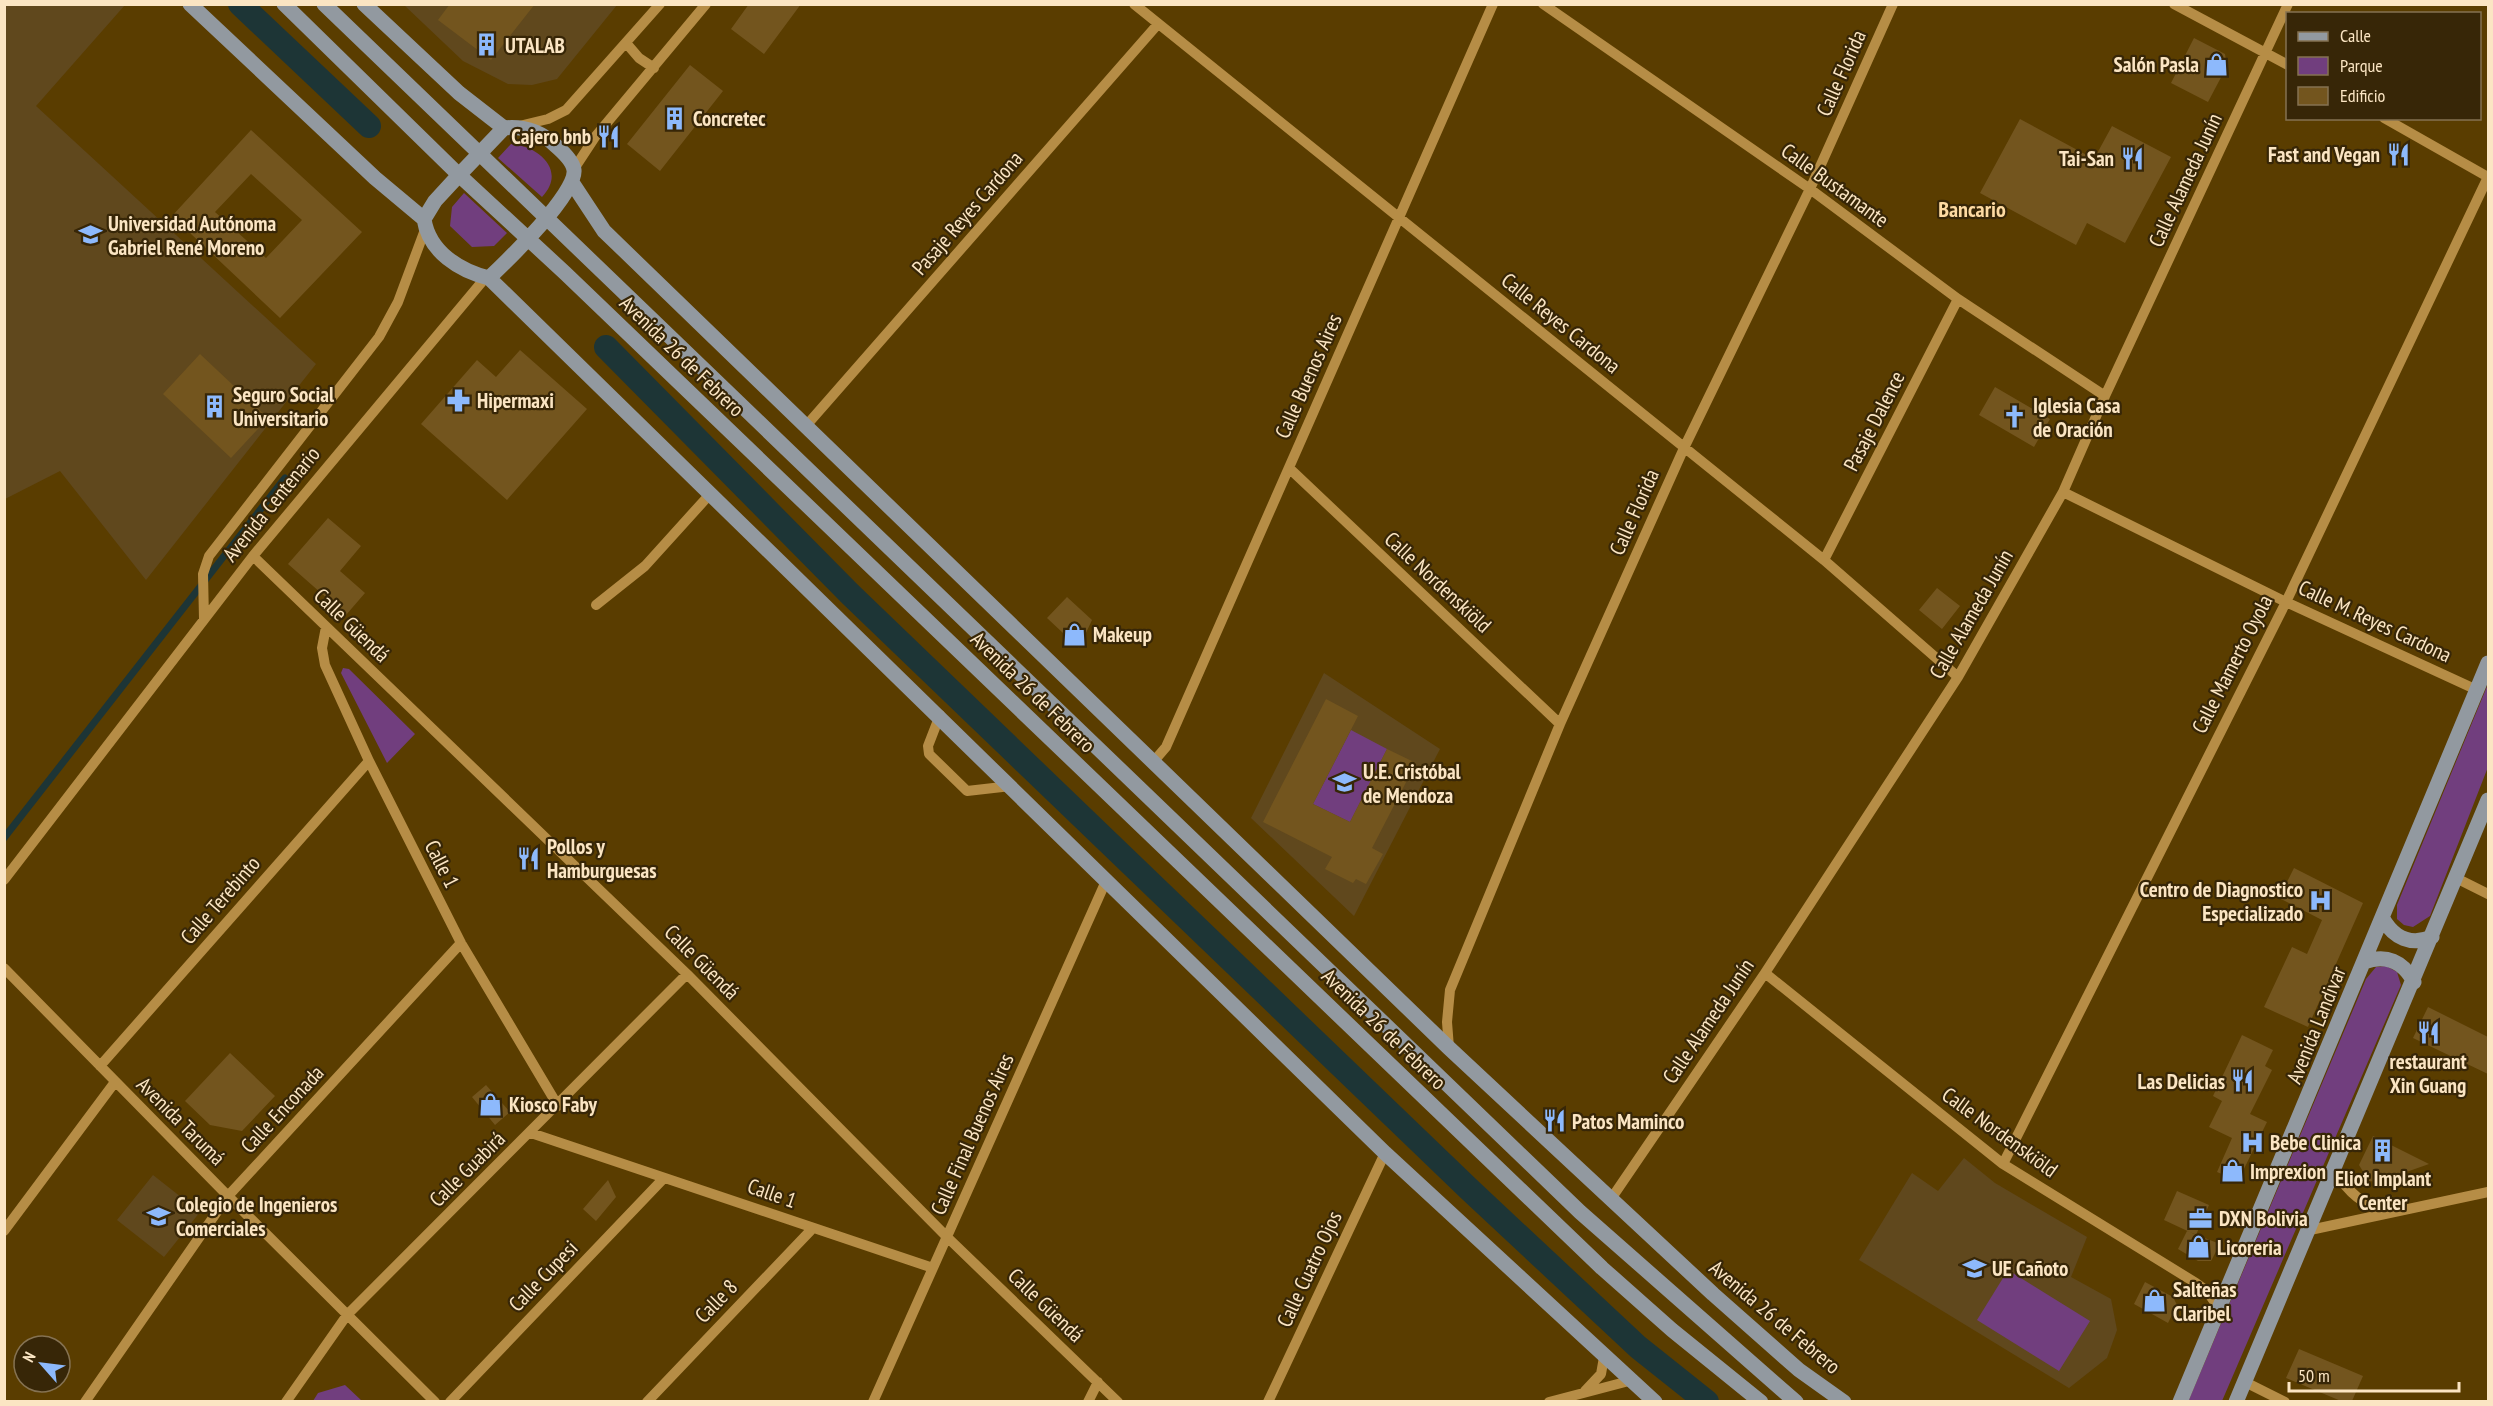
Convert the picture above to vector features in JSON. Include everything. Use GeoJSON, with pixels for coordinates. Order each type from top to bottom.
{"type":"FeatureCollection","features":[{"type":"Feature","properties":{"kind":"main road"},"geometry":{"type":"LineString","coordinates":[[190,4],[425,223],[435,245],[449,260],[466,271],[488,277],[940,715],[1106,881],[1385,1153],[1604,1358],[1655,1401]]}},
{"type":"Feature","properties":{"kind":"main road","name":"Avenida 26 de Febrero"},"geometry":{"type":"LineString","coordinates":[[284,4],[459,175],[1602,1268],[1672,1330],[1761,1401]]}},
{"type":"Feature","properties":{"kind":"main road","name":"Avenida 26 de Febrero"},"geometry":{"type":"LineString","coordinates":[[324,4],[545,220],[1580,1212],[1796,1401]]}},
{"type":"Feature","properties":{"kind":"main road"},"geometry":{"type":"LineString","coordinates":[[364,4],[459,93],[511,127],[479,153],[435,201],[425,223]]}},
{"type":"Feature","properties":{"kind":"main road","name":"Avenida 26 de Febrero"},"geometry":{"type":"LineString","coordinates":[[511,127],[535,132],[551,141],[565,153],[574,176],[603,231],[1449,1048],[1799,1370],[1844,1401]]}},
{"type":"Feature","properties":{"kind":"main road"},"geometry":{"type":"LineString","coordinates":[[488,277],[545,220],[574,176]]}},
{"type":"Feature","properties":{"kind":"main road","name":"Avenida Landivar"},"geometry":{"type":"LineString","coordinates":[[2180,1401],[2384,919],[2488,663]]}},
{"type":"Feature","properties":{"kind":"main road"},"geometry":{"type":"LineString","coordinates":[[2236,1401],[2310,1230],[2488,800]]}},
{"type":"Feature","properties":{"kind":"main road"},"geometry":{"type":"LineString","coordinates":[[2384,919],[2395,934],[2403,939],[2423,941],[2432,937]]}},
{"type":"Feature","properties":{"kind":"main road"},"geometry":{"type":"LineString","coordinates":[[2364,962],[2374,959],[2393,960],[2409,972],[2414,981]]}},
{"type":"Feature","properties":{"kind":"street"},"geometry":{"type":"LineString","coordinates":[[511,127],[548,119],[566,110],[627,44],[660,4]]}},
{"type":"Feature","properties":{"kind":"street"},"geometry":{"type":"LineString","coordinates":[[574,176],[596,137],[706,4]]}},
{"type":"Feature","properties":{"kind":"street","name":"Calle Reyes Cardona"},"geometry":{"type":"LineString","coordinates":[[1134,4],[1824,561],[1958,677]]}},
{"type":"Feature","properties":{"kind":"street","name":"Calle Buenos Aires"},"geometry":{"type":"LineString","coordinates":[[1154,761],[1166,747],[1493,4]]}},
{"type":"Feature","properties":{"kind":"street","name":"Calle Bustamante"},"geometry":{"type":"LineString","coordinates":[[1543,4],[1810,189],[1958,299],[2105,396]]}},
{"type":"Feature","properties":{"kind":"street","name":"Calle Florida"},"geometry":{"type":"LineString","coordinates":[[1449,1048],[1447,1022],[1450,990],[1560,724],[1684,448],[1810,189],[1893,4]]}},
{"type":"Feature","properties":{"kind":"street"},"geometry":{"type":"LineString","coordinates":[[2174,4],[2286,64]]}},
{"type":"Feature","properties":{"kind":"street","name":"Calle Alameda Junín"},"geometry":{"type":"LineString","coordinates":[[1611,1199],[1764,973],[1958,677],[2063,492],[2105,396],[2288,4]]}},
{"type":"Feature","properties":{"kind":"street","name":"Pasaje Reyes Cardona"},"geometry":{"type":"LineString","coordinates":[[805,427],[1158,24]]}},
{"type":"Feature","properties":{"kind":"street"},"geometry":{"type":"LineString","coordinates":[[627,44],[639,58],[654,68]]}},
{"type":"Feature","properties":{"kind":"street"},"geometry":{"type":"LineString","coordinates":[[2388,120],[2488,177]]}},
{"type":"Feature","properties":{"kind":"street","name":"Calle Mamerto Oyola"},"geometry":{"type":"LineString","coordinates":[[2003,1164],[2286,602],[2488,177]]}},
{"type":"Feature","properties":{"kind":"street","name":"Avenida Centenario"},"geometry":{"type":"LineString","coordinates":[[204,619],[203,574],[219,541],[379,337],[398,302],[425,223]]}},
{"type":"Feature","properties":{"kind":"street","name":"Avenida Centenario"},"geometry":{"type":"LineString","coordinates":[[4,880],[253,556],[488,277]]}},
{"type":"Feature","properties":{"kind":"street","name":"Pasaje Dalence"},"geometry":{"type":"LineString","coordinates":[[1824,561],[1958,299]]}},
{"type":"Feature","properties":{"kind":"street","name":"Calle Nordenskiöld"},"geometry":{"type":"LineString","coordinates":[[1289,468],[1560,724]]}},
{"type":"Feature","properties":{"kind":"street","name":"Calle M. Reyes Cardona"},"geometry":{"type":"LineString","coordinates":[[2063,492],[2286,602],[2477,690]]}},
{"type":"Feature","properties":{"kind":"street"},"geometry":{"type":"LineString","coordinates":[[596,605],[645,566],[711,493]]}},
{"type":"Feature","properties":{"kind":"street","name":"Calle Güendá"},"geometry":{"type":"LineString","coordinates":[[253,556],[687,974],[947,1237],[1118,1401]]}},
{"type":"Feature","properties":{"kind":"street","name":"Calle 1"},"geometry":{"type":"LineString","coordinates":[[326,627],[322,648],[325,665],[369,761],[461,943],[558,1106]]}},
{"type":"Feature","properties":{"kind":"street"},"geometry":{"type":"LineString","coordinates":[[940,715],[928,746],[932,760],[967,791],[1011,786]]}},
{"type":"Feature","properties":{"kind":"street","name":"Calle Terebinto"},"geometry":{"type":"LineString","coordinates":[[100,1066],[369,761]]}},
{"type":"Feature","properties":{"kind":"street"},"geometry":{"type":"LineString","coordinates":[[2456,878],[2488,894]]}},
{"type":"Feature","properties":{"kind":"street","name":"Calle Final Buenos Aires"},"geometry":{"type":"LineString","coordinates":[[873,1401],[1106,881]]}},
{"type":"Feature","properties":{"kind":"street","name":"Calle Enconada"},"geometry":{"type":"LineString","coordinates":[[85,1401],[228,1196],[461,943]]}},
{"type":"Feature","properties":{"kind":"street","name":"Avenida Tarumá"},"geometry":{"type":"LineString","coordinates":[[4,968],[228,1196],[435,1401]]}},
{"type":"Feature","properties":{"kind":"street","name":"Calle Nordenskiöld"},"geometry":{"type":"LineString","coordinates":[[1764,973],[2003,1164],[2196,1282],[2207,1291],[2220,1310]]}},
{"type":"Feature","properties":{"kind":"street","name":"Calle Guabirá"},"geometry":{"type":"LineString","coordinates":[[286,1401],[347,1315],[558,1106],[687,974]]}},
{"type":"Feature","properties":{"kind":"street"},"geometry":{"type":"LineString","coordinates":[[4,1231],[115,1082]]}},
{"type":"Feature","properties":{"kind":"street","name":"Calle 1"},"geometry":{"type":"LineString","coordinates":[[531,1133],[933,1268]]}},
{"type":"Feature","properties":{"kind":"street","name":"Calle Cuatro Ojos"},"geometry":{"type":"LineString","coordinates":[[1268,1401],[1385,1153]]}},
{"type":"Feature","properties":{"kind":"street"},"geometry":{"type":"LineString","coordinates":[[2334,1171],[2345,1187],[2359,1200],[2376,1208],[2394,1212]]}},
{"type":"Feature","properties":{"kind":"street","name":"Calle Cupesi"},"geometry":{"type":"LineString","coordinates":[[450,1401],[664,1178]]}},
{"type":"Feature","properties":{"kind":"street"},"geometry":{"type":"LineString","coordinates":[[2310,1230],[2488,1192]]}},
{"type":"Feature","properties":{"kind":"street","name":"Calle 8"},"geometry":{"type":"LineString","coordinates":[[647,1401],[813,1228]]}},
{"type":"Feature","properties":{"kind":"street"},"geometry":{"type":"LineString","coordinates":[[1585,1392],[1601,1374],[1604,1358]]}},
{"type":"Feature","properties":{"kind":"street"},"geometry":{"type":"LineString","coordinates":[[1549,1401],[1629,1380]]}},
{"type":"Feature","properties":{"kind":"street"},"geometry":{"type":"LineString","coordinates":[[1088,1401],[1098,1382]]}},
{"type":"Feature","properties":{"kind":"street"},"geometry":{"type":"LineString","coordinates":[[2245,1382],[2285,1401]]}},
{"type":"Feature","properties":{"kind":"shaded area","name":"Universidad Autónoma Gabriel René Moreno"},"geometry":{"type":"Polygon","coordinates":[[[5,5],[125,5],[36,106],[316,364],[146,580],[60,471],[5,499],[5,5]]]}},
{"type":"Feature","properties":{"kind":"shaded area"},"geometry":{"type":"Polygon","coordinates":[[[404,5],[617,5],[557,79],[532,85],[508,84],[463,61],[404,5]]]}},
{"type":"Feature","properties":{"kind":"shaded area","name":"U.E. Cristóbal de Mendoza"},"geometry":{"type":"Polygon","coordinates":[[[1324,673],[1440,749],[1354,916],[1251,818],[1324,673]]]}},
{"type":"Feature","properties":{"kind":"shaded area","name":"UE Cañoto"},"geometry":{"type":"Polygon","coordinates":[[[1964,1158],[1995,1183],[2087,1237],[2071,1277],[2111,1299],[2117,1330],[2107,1358],[2069,1388],[1859,1260],[1912,1173],[1938,1191],[1964,1158]]]}},
{"type":"Feature","properties":{"kind":"shaded area","name":"Colegio de Ingenieros Comerciales"},"geometry":{"type":"Polygon","coordinates":[[[153,1175],[200,1212],[164,1257],[117,1220],[153,1175]]]}},
{"type":"Feature","properties":{"kind":"green space"},"geometry":{"type":"Polygon","coordinates":[[[511,144],[531,149],[540,155],[551,169],[552,178],[542,197],[498,158],[511,144]]]}},
{"type":"Feature","properties":{"kind":"green space"},"geometry":{"type":"Polygon","coordinates":[[[464,193],[507,233],[494,246],[472,247],[450,226],[452,207],[464,193]]]}},
{"type":"Feature","properties":{"kind":"green space"},"geometry":{"type":"Polygon","coordinates":[[[343,668],[349,669],[415,734],[387,763],[341,673],[343,668]]]}},
{"type":"Feature","properties":{"kind":"green space"},"geometry":{"type":"Polygon","coordinates":[[[2488,684],[2488,767],[2430,916],[2413,927],[2404,925],[2397,919],[2397,905],[2488,684]]]}},
{"type":"Feature","properties":{"kind":"green space"},"geometry":{"type":"Polygon","coordinates":[[[1351,730],[1387,749],[1350,822],[1313,804],[1351,730]]]}},
{"type":"Feature","properties":{"kind":"green space"},"geometry":{"type":"Polygon","coordinates":[[[2386,966],[2397,972],[2401,985],[2222,1401],[2188,1402],[2366,979],[2376,967],[2386,966]]]}},
{"type":"Feature","properties":{"kind":"green space"},"geometry":{"type":"Polygon","coordinates":[[[2008,1270],[2090,1321],[2059,1371],[1977,1320],[2008,1270]]]}},
{"type":"Feature","properties":{"kind":"green space"},"geometry":{"type":"Polygon","coordinates":[[[345,1385],[362,1401],[313,1401],[318,1393],[345,1385]]]}},
{"type":"Feature","properties":{"kind":"building","name":"UTALAB"},"geometry":{"type":"Polygon","coordinates":[[[450,4],[535,4],[491,60],[438,20],[450,4]]]}},
{"type":"Feature","properties":{"kind":"building"},"geometry":{"type":"Polygon","coordinates":[[[749,4],[801,4],[764,54],[731,29],[749,4]]]}},
{"type":"Feature","properties":{"kind":"building"},"geometry":{"type":"Polygon","coordinates":[[[2194,38],[2225,54],[2227,66],[2208,102],[2171,83],[2194,38]]]}},
{"type":"Feature","properties":{"kind":"building","name":"Concretec"},"geometry":{"type":"Polygon","coordinates":[[[690,65],[723,91],[660,171],[627,144],[690,65]]]}},
{"type":"Feature","properties":{"kind":"building"},"geometry":{"type":"Polygon","coordinates":[[[2020,119],[2094,159],[2112,126],[2171,157],[2125,243],[2087,223],[2076,245],[1980,193],[2020,119]]]}},
{"type":"Feature","properties":{"kind":"building"},"geometry":{"type":"Polygon","coordinates":[[[251,130],[362,232],[280,318],[172,216],[251,130]],[[251,174],[215,212],[266,258],[302,220],[251,174]]]}},
{"type":"Feature","properties":{"kind":"building"},"geometry":{"type":"Polygon","coordinates":[[[520,350],[587,409],[507,500],[421,424],[477,360],[496,377],[520,350]]]}},
{"type":"Feature","properties":{"kind":"building","name":"Seguro Social Universitario"},"geometry":{"type":"Polygon","coordinates":[[[200,354],[268,418],[231,458],[163,394],[200,354]]]}},
{"type":"Feature","properties":{"kind":"building","name":"Iglesia Casa de Oración"},"geometry":{"type":"Polygon","coordinates":[[[1995,387],[2050,419],[2034,447],[1979,415],[1995,387]]]}},
{"type":"Feature","properties":{"kind":"building"},"geometry":{"type":"Polygon","coordinates":[[[328,518],[361,546],[340,571],[365,593],[346,615],[288,564],[328,518]]]}},
{"type":"Feature","properties":{"kind":"building"},"geometry":{"type":"Polygon","coordinates":[[[1937,588],[1960,606],[1942,629],[1919,610],[1937,588]]]}},
{"type":"Feature","properties":{"kind":"building","name":"Makeup"},"geometry":{"type":"Polygon","coordinates":[[[1067,597],[1092,620],[1079,648],[1047,618],[1067,597]]]}},
{"type":"Feature","properties":{"kind":"building"},"geometry":{"type":"Polygon","coordinates":[[[1326,699],[1358,716],[1313,804],[1350,822],[1387,749],[1416,763],[1372,848],[1383,854],[1366,884],[1356,879],[1353,883],[1325,869],[1332,857],[1263,822],[1326,699]]]}},
{"type":"Feature","properties":{"kind":"building"},"geometry":{"type":"Polygon","coordinates":[[[2294,868],[2363,903],[2308,1027],[2264,1007],[2292,947],[2307,954],[2322,920],[2279,898],[2294,868]]]}},
{"type":"Feature","properties":{"kind":"building"},"geometry":{"type":"Polygon","coordinates":[[[2428,1007],[2488,1037],[2488,1074],[2413,1038],[2428,1007]]]}},
{"type":"Feature","properties":{"kind":"building"},"geometry":{"type":"Polygon","coordinates":[[[2242,1035],[2273,1050],[2265,1066],[2272,1070],[2250,1114],[2267,1122],[2238,1181],[2217,1172],[2232,1138],[2209,1127],[2222,1101],[2213,1096],[2242,1035]]]}},
{"type":"Feature","properties":{"kind":"building"},"geometry":{"type":"Polygon","coordinates":[[[230,1053],[275,1096],[242,1131],[210,1125],[185,1101],[230,1053]]]}},
{"type":"Feature","properties":{"kind":"building","name":"Kiosco Faby"},"geometry":{"type":"Polygon","coordinates":[[[486,1085],[510,1112],[495,1125],[472,1097],[486,1085]]]}},
{"type":"Feature","properties":{"kind":"building","name":"Eliot Implant Center"},"geometry":{"type":"Polygon","coordinates":[[[2373,1136],[2429,1164],[2378,1182],[2369,1181],[2359,1165],[2373,1136]]]}},
{"type":"Feature","properties":{"kind":"building"},"geometry":{"type":"Polygon","coordinates":[[[608,1180],[616,1197],[596,1221],[583,1209],[608,1180]]]}},
{"type":"Feature","properties":{"kind":"building"},"geometry":{"type":"Polygon","coordinates":[[[2177,1191],[2209,1205],[2196,1235],[2164,1220],[2177,1191]]]}},
{"type":"Feature","properties":{"kind":"building","name":"Licoreria"},"geometry":{"type":"Polygon","coordinates":[[[2187,1231],[2220,1244],[2211,1261],[2198,1261],[2178,1249],[2187,1231]]]}},
{"type":"Feature","properties":{"kind":"building","name":"Salteñas Claribel"},"geometry":{"type":"Polygon","coordinates":[[[2145,1282],[2173,1297],[2177,1305],[2168,1323],[2134,1304],[2145,1282]]]}},
{"type":"Feature","properties":{"kind":"building"},"geometry":{"type":"Polygon","coordinates":[[[2299,1349],[2363,1376],[2352,1401],[2341,1401],[2286,1378],[2299,1349]]]}},
{"type":"Feature","properties":{"kind":"waterway"},"geometry":{"type":"LineString","coordinates":[[240,4],[369,126]]}},
{"type":"Feature","properties":{"kind":"waterway"},"geometry":{"type":"LineString","coordinates":[[606,347],[850,594],[1470,1190],[1638,1347],[1707,1402]]}},
{"type":"Feature","properties":{"kind":"waterway"},"geometry":{"type":"LineString","coordinates":[[4,838],[285,478]]}},
{"type":"Feature","properties":{"kind":"place","name":"UTALAB"},"geometry":{"type":"Point","coordinates":[487,45]}},
{"type":"Feature","properties":{"kind":"place","name":"Salón Pasla"},"geometry":{"type":"Point","coordinates":[2217,64]}},
{"type":"Feature","properties":{"kind":"place","name":"Concretec"},"geometry":{"type":"Point","coordinates":[675,118]}},
{"type":"Feature","properties":{"kind":"place","name":"Cajero bnb"},"geometry":{"type":"Point","coordinates":[609,136]}},
{"type":"Feature","properties":{"kind":"place","name":"Fast and Vegan"},"geometry":{"type":"Point","coordinates":[2398,154]}},
{"type":"Feature","properties":{"kind":"place","name":"Tai-San"},"geometry":{"type":"Point","coordinates":[2132,158]}},
{"type":"Feature","properties":{"kind":"place","name":"Universidad Autónoma Gabriel René Moreno"},"geometry":{"type":"Point","coordinates":[90,235]}},
{"type":"Feature","properties":{"kind":"place","name":"Hipermaxi"},"geometry":{"type":"Point","coordinates":[459,400]}},
{"type":"Feature","properties":{"kind":"place","name":"Seguro Social Universitario"},"geometry":{"type":"Point","coordinates":[215,406]}},
{"type":"Feature","properties":{"kind":"place","name":"Iglesia Casa de Oración"},"geometry":{"type":"Point","coordinates":[2015,417]}},
{"type":"Feature","properties":{"kind":"place","name":"Makeup"},"geometry":{"type":"Point","coordinates":[1075,634]}},
{"type":"Feature","properties":{"kind":"place","name":"U.E. Cristóbal de Mendoza"},"geometry":{"type":"Point","coordinates":[1345,783]}},
{"type":"Feature","properties":{"kind":"place","name":"Pollos y Hamburguesas"},"geometry":{"type":"Point","coordinates":[529,858]}},
{"type":"Feature","properties":{"kind":"place","name":"Centro de Diagnostico Especializado"},"geometry":{"type":"Point","coordinates":[2321,901]}},
{"type":"Feature","properties":{"kind":"place","name":"restaurant Xin Guang"},"geometry":{"type":"Point","coordinates":[2428,1033]}},
{"type":"Feature","properties":{"kind":"place","name":"Las Delicias"},"geometry":{"type":"Point","coordinates":[2243,1081]}},
{"type":"Feature","properties":{"kind":"place","name":"Kiosco Faby"},"geometry":{"type":"Point","coordinates":[491,1104]}},
{"type":"Feature","properties":{"kind":"place","name":"Patos Maminco"},"geometry":{"type":"Point","coordinates":[1554,1121]}},
{"type":"Feature","properties":{"kind":"place","name":"Bebe Clinica"},"geometry":{"type":"Point","coordinates":[2252,1142]}},
{"type":"Feature","properties":{"kind":"place","name":"Eliot Implant Center"},"geometry":{"type":"Point","coordinates":[2383,1150]}},
{"type":"Feature","properties":{"kind":"place","name":"Imprexion"},"geometry":{"type":"Point","coordinates":[2232,1171]}},
{"type":"Feature","properties":{"kind":"place","name":"Colegio de Ingenieros Comerciales"},"geometry":{"type":"Point","coordinates":[158,1216]}},
{"type":"Feature","properties":{"kind":"place","name":"DXN Bolivia"},"geometry":{"type":"Point","coordinates":[2201,1218]}},
{"type":"Feature","properties":{"kind":"place","name":"Licoreria"},"geometry":{"type":"Point","coordinates":[2199,1247]}},
{"type":"Feature","properties":{"kind":"place","name":"UE Cañoto"},"geometry":{"type":"Point","coordinates":[1974,1268]}},
{"type":"Feature","properties":{"kind":"place","name":"Salteñas Claribel"},"geometry":{"type":"Point","coordinates":[2155,1301]}},
{"type":"Feature","properties":{"kind":"district","name":"Bancario"},"geometry":{"type":"Point","coordinates":[1972,209]}}]}
